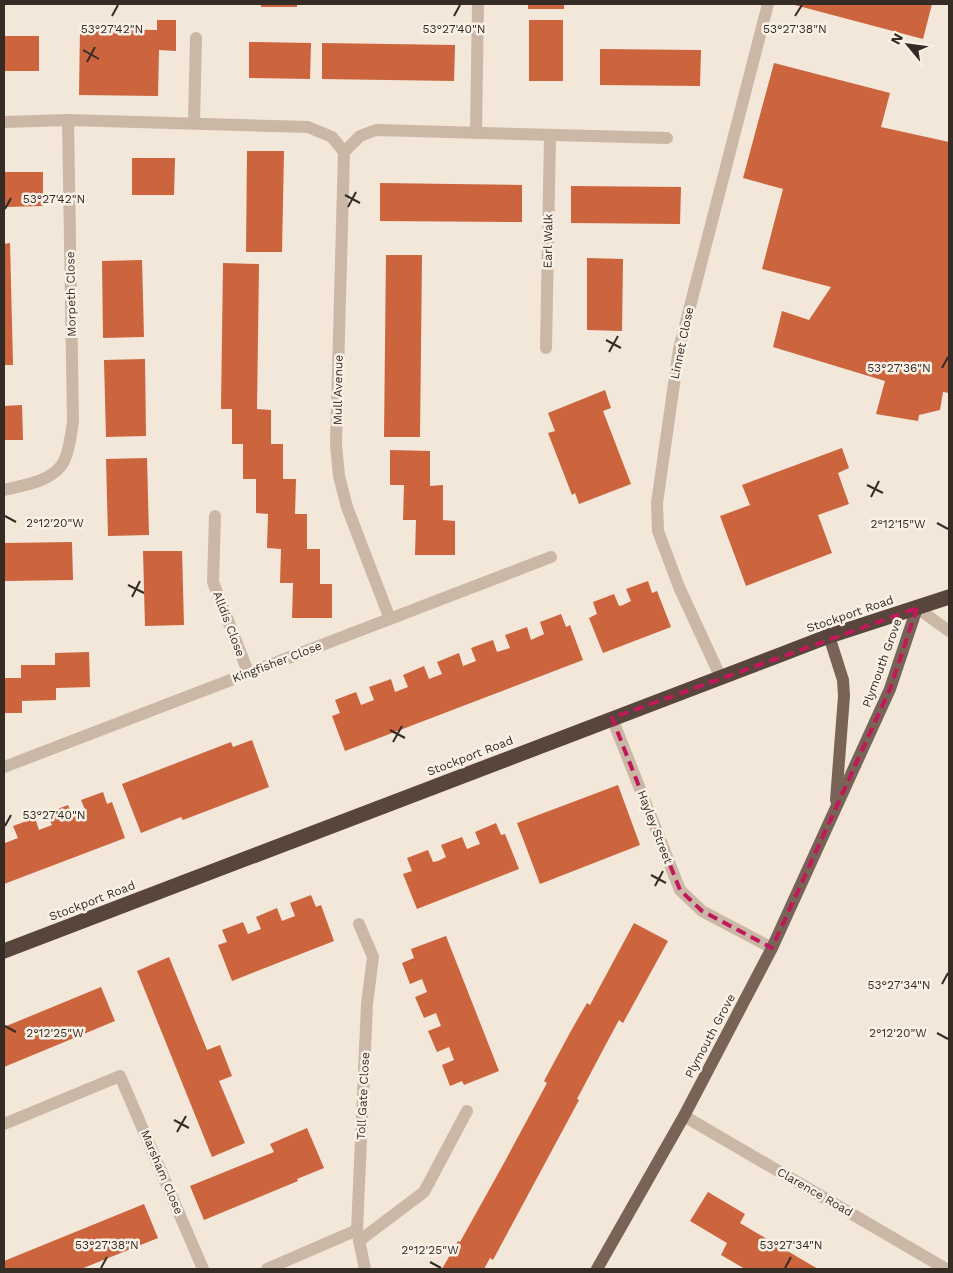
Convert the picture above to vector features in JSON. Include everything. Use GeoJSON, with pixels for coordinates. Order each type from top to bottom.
{"type":"FeatureCollection","features":[{"type":"Feature","properties":{"kind":"highway","name":"Stockport Road"},"geometry":{"type":"LineString","coordinates":[[4,951],[830,636],[949,597]]}},
{"type":"Feature","properties":{"kind":"main road","name":"Plymouth Grove"},"geometry":{"type":"LineString","coordinates":[[597,1269],[684,1116],[772,948],[890,689],[917,608]]}},
{"type":"Feature","properties":{"kind":"main road","name":"Plymouth Grove"},"geometry":{"type":"LineString","coordinates":[[830,636],[843,680],[844,696],[835,810]]}},
{"type":"Feature","properties":{"kind":"street"},"geometry":{"type":"LineString","coordinates":[[476,133],[478,4]]}},
{"type":"Feature","properties":{"kind":"street","name":"Linnet Close"},"geometry":{"type":"LineString","coordinates":[[720,678],[679,587],[658,531],[657,503],[679,349],[768,4]]}},
{"type":"Feature","properties":{"kind":"street"},"geometry":{"type":"LineString","coordinates":[[194,123],[196,38]]}},
{"type":"Feature","properties":{"kind":"street"},"geometry":{"type":"LineString","coordinates":[[4,122],[68,120],[308,127],[332,137],[344,152],[360,136],[376,130],[667,138]]}},
{"type":"Feature","properties":{"kind":"street","name":"Morpeth Close"},"geometry":{"type":"LineString","coordinates":[[4,490],[41,481],[61,466],[69,446],[73,421],[68,120]]}},
{"type":"Feature","properties":{"kind":"street","name":"Earl Walk"},"geometry":{"type":"LineString","coordinates":[[546,348],[550,135]]}},
{"type":"Feature","properties":{"kind":"street","name":"Mull Avenue"},"geometry":{"type":"LineString","coordinates":[[344,152],[336,444],[339,476],[347,507],[390,619]]}},
{"type":"Feature","properties":{"kind":"street","name":"Alldis Close"},"geometry":{"type":"LineString","coordinates":[[215,516],[213,582],[248,672]]}},
{"type":"Feature","properties":{"kind":"street","name":"Kingfisher Close"},"geometry":{"type":"LineString","coordinates":[[4,766],[551,557]]}},
{"type":"Feature","properties":{"kind":"street"},"geometry":{"type":"LineString","coordinates":[[917,608],[949,631]]}},
{"type":"Feature","properties":{"kind":"street","name":"Hayley Street"},"geometry":{"type":"LineString","coordinates":[[612,718],[680,890],[702,912],[772,948]]}},
{"type":"Feature","properties":{"kind":"street","name":"Toll Gate Close"},"geometry":{"type":"LineString","coordinates":[[360,924],[373,957],[367,1004],[358,1235],[365,1269]]}},
{"type":"Feature","properties":{"kind":"street","name":"Marsham Close"},"geometry":{"type":"LineString","coordinates":[[4,1124],[120,1076],[203,1269]]}},
{"type":"Feature","properties":{"kind":"street"},"geometry":{"type":"LineString","coordinates":[[267,1269],[358,1235],[424,1192],[467,1111]]}},
{"type":"Feature","properties":{"kind":"street","name":"Clarence Road"},"geometry":{"type":"LineString","coordinates":[[684,1116],[946,1269]]}},
{"type":"Feature","properties":{"kind":"highlighted area"},"geometry":{"type":"Polygon","coordinates":[[[917,608],[890,689],[772,948],[702,911],[680,890],[612,718],[917,608]]]}},
{"type":"Feature","properties":{"kind":"building"},"geometry":{"type":"Polygon","coordinates":[[[261,4],[297,4],[297,7],[261,7],[261,4]]]}},
{"type":"Feature","properties":{"kind":"building"},"geometry":{"type":"Polygon","coordinates":[[[528,4],[564,4],[564,9],[528,9],[528,4]]]}},
{"type":"Feature","properties":{"kind":"building"},"geometry":{"type":"Polygon","coordinates":[[[791,4],[932,4],[923,39],[791,4]]]}},
{"type":"Feature","properties":{"kind":"building"},"geometry":{"type":"Polygon","coordinates":[[[157,20],[176,20],[176,51],[159,50],[158,96],[79,95],[80,29],[157,30],[157,20]]]}},
{"type":"Feature","properties":{"kind":"building"},"geometry":{"type":"Polygon","coordinates":[[[529,20],[563,20],[563,81],[529,81],[529,20]]]}},
{"type":"Feature","properties":{"kind":"building"},"geometry":{"type":"Polygon","coordinates":[[[4,36],[39,36],[39,71],[4,71],[4,36]]]}},
{"type":"Feature","properties":{"kind":"building"},"geometry":{"type":"Polygon","coordinates":[[[249,42],[311,43],[310,79],[249,78],[249,42]]]}},
{"type":"Feature","properties":{"kind":"building"},"geometry":{"type":"Polygon","coordinates":[[[322,43],[455,45],[454,81],[322,79],[322,43]]]}},
{"type":"Feature","properties":{"kind":"building"},"geometry":{"type":"Polygon","coordinates":[[[600,49],[701,50],[700,86],[600,85],[600,49]]]}},
{"type":"Feature","properties":{"kind":"building"},"geometry":{"type":"Polygon","coordinates":[[[774,63],[890,93],[881,127],[949,142],[949,393],[943,392],[940,410],[919,415],[918,421],[876,414],[885,381],[773,347],[782,311],[809,320],[831,287],[762,269],[783,189],[743,178],[774,63]]]}},
{"type":"Feature","properties":{"kind":"building"},"geometry":{"type":"Polygon","coordinates":[[[247,151],[284,151],[282,252],[246,252],[247,151]]]}},
{"type":"Feature","properties":{"kind":"building"},"geometry":{"type":"Polygon","coordinates":[[[132,158],[175,158],[174,195],[132,195],[132,158]]]}},
{"type":"Feature","properties":{"kind":"building"},"geometry":{"type":"Polygon","coordinates":[[[4,172],[43,172],[43,206],[4,207],[4,172]]]}},
{"type":"Feature","properties":{"kind":"building"},"geometry":{"type":"Polygon","coordinates":[[[380,183],[522,185],[522,222],[380,221],[380,183]]]}},
{"type":"Feature","properties":{"kind":"building"},"geometry":{"type":"Polygon","coordinates":[[[571,186],[681,187],[680,224],[571,223],[571,186]]]}},
{"type":"Feature","properties":{"kind":"building"},"geometry":{"type":"Polygon","coordinates":[[[10,243],[13,365],[4,365],[4,244],[10,243]]]}},
{"type":"Feature","properties":{"kind":"building"},"geometry":{"type":"Polygon","coordinates":[[[386,255],[422,255],[420,437],[384,437],[386,255]]]}},
{"type":"Feature","properties":{"kind":"building"},"geometry":{"type":"Polygon","coordinates":[[[587,258],[623,259],[622,331],[587,330],[587,258]]]}},
{"type":"Feature","properties":{"kind":"building"},"geometry":{"type":"Polygon","coordinates":[[[142,260],[144,337],[103,338],[102,261],[142,260]]]}},
{"type":"Feature","properties":{"kind":"building"},"geometry":{"type":"Polygon","coordinates":[[[223,263],[259,264],[257,409],[271,410],[271,444],[283,444],[283,479],[296,479],[295,514],[307,514],[307,549],[320,549],[320,584],[332,584],[332,618],[292,618],[293,583],[280,583],[281,549],[267,548],[268,514],[256,513],[256,479],[243,479],[243,444],[232,444],[232,409],[221,409],[223,263]]]}},
{"type":"Feature","properties":{"kind":"building"},"geometry":{"type":"Polygon","coordinates":[[[145,359],[146,436],[106,437],[104,360],[145,359]]]}},
{"type":"Feature","properties":{"kind":"building"},"geometry":{"type":"Polygon","coordinates":[[[605,390],[611,408],[603,411],[631,484],[579,504],[575,493],[572,495],[548,433],[555,431],[548,413],[605,390]]]}},
{"type":"Feature","properties":{"kind":"building"},"geometry":{"type":"Polygon","coordinates":[[[22,405],[23,440],[4,440],[4,406],[22,405]]]}},
{"type":"Feature","properties":{"kind":"building"},"geometry":{"type":"Polygon","coordinates":[[[842,448],[849,468],[838,473],[849,504],[818,515],[832,553],[746,586],[720,516],[750,505],[742,485],[842,448]]]}},
{"type":"Feature","properties":{"kind":"building"},"geometry":{"type":"Polygon","coordinates":[[[390,450],[430,451],[430,486],[443,485],[443,520],[455,521],[455,555],[415,555],[416,520],[403,520],[404,485],[390,485],[390,450]]]}},
{"type":"Feature","properties":{"kind":"building"},"geometry":{"type":"Polygon","coordinates":[[[147,458],[149,535],[108,536],[106,459],[147,458]]]}},
{"type":"Feature","properties":{"kind":"building"},"geometry":{"type":"Polygon","coordinates":[[[72,542],[73,580],[4,581],[4,543],[72,542]]]}},
{"type":"Feature","properties":{"kind":"building"},"geometry":{"type":"Polygon","coordinates":[[[143,551],[182,551],[184,625],[145,626],[143,551]]]}},
{"type":"Feature","properties":{"kind":"building"},"geometry":{"type":"Polygon","coordinates":[[[648,581],[652,593],[657,591],[671,627],[603,653],[589,618],[597,614],[593,602],[614,594],[619,606],[623,605],[631,601],[626,589],[648,581]]]}},
{"type":"Feature","properties":{"kind":"building"},"geometry":{"type":"Polygon","coordinates":[[[561,614],[566,627],[570,625],[583,660],[345,751],[332,716],[340,713],[335,700],[356,692],[361,705],[374,700],[369,687],[391,679],[395,692],[408,687],[403,675],[424,666],[429,679],[442,674],[437,662],[459,653],[463,666],[476,661],[471,648],[493,640],[497,652],[510,648],[505,635],[527,627],[531,640],[544,634],[540,622],[561,614]]]}},
{"type":"Feature","properties":{"kind":"building"},"geometry":{"type":"Polygon","coordinates":[[[89,652],[90,687],[56,688],[56,700],[22,701],[22,713],[4,713],[4,678],[21,678],[21,665],[55,665],[55,653],[89,652]]]}},
{"type":"Feature","properties":{"kind":"building"},"geometry":{"type":"Polygon","coordinates":[[[252,740],[269,787],[183,820],[181,817],[141,833],[122,784],[231,742],[233,747],[252,740]]]}},
{"type":"Feature","properties":{"kind":"building"},"geometry":{"type":"Polygon","coordinates":[[[618,785],[640,845],[540,884],[517,823],[618,785]]]}},
{"type":"Feature","properties":{"kind":"building"},"geometry":{"type":"Polygon","coordinates":[[[103,792],[107,804],[112,802],[125,838],[4,884],[4,840],[5,843],[18,838],[13,826],[35,818],[39,830],[52,825],[47,813],[68,805],[73,817],[86,812],[81,800],[103,792]]]}},
{"type":"Feature","properties":{"kind":"building"},"geometry":{"type":"Polygon","coordinates":[[[496,823],[501,835],[505,834],[519,869],[417,909],[403,874],[412,871],[407,858],[428,850],[433,862],[438,861],[446,857],[441,845],[462,837],[467,849],[480,844],[475,832],[496,823]]]}},
{"type":"Feature","properties":{"kind":"building"},"geometry":{"type":"Polygon","coordinates":[[[311,895],[316,907],[321,905],[334,941],[232,981],[218,945],[227,942],[222,930],[243,922],[248,934],[261,929],[256,917],[277,908],[282,921],[295,916],[290,903],[311,895]]]}},
{"type":"Feature","properties":{"kind":"building"},"geometry":{"type":"Polygon","coordinates":[[[634,923],[668,941],[623,1023],[619,1020],[577,1099],[579,1100],[493,1260],[490,1258],[484,1269],[442,1269],[458,1241],[460,1242],[504,1163],[547,1083],[544,1081],[572,1029],[587,1003],[590,1005],[634,923]]]}},
{"type":"Feature","properties":{"kind":"building"},"geometry":{"type":"Polygon","coordinates":[[[446,936],[499,1071],[464,1085],[462,1081],[450,1086],[442,1065],[454,1060],[449,1047],[437,1052],[428,1031],[441,1026],[436,1013],[424,1018],[415,997],[427,992],[422,979],[410,984],[402,963],[414,958],[411,949],[446,936]]]}},
{"type":"Feature","properties":{"kind":"building"},"geometry":{"type":"Polygon","coordinates":[[[169,957],[207,1050],[220,1045],[232,1076],[219,1081],[245,1143],[212,1157],[137,971],[169,957]]]}},
{"type":"Feature","properties":{"kind":"building"},"geometry":{"type":"Polygon","coordinates":[[[101,987],[115,1021],[4,1067],[4,1027],[101,987]]]}},
{"type":"Feature","properties":{"kind":"building"},"geometry":{"type":"Polygon","coordinates":[[[307,1128],[324,1168],[297,1179],[298,1181],[204,1220],[190,1186],[274,1152],[270,1144],[307,1128]]]}},
{"type":"Feature","properties":{"kind":"building"},"geometry":{"type":"Polygon","coordinates":[[[708,1192],[745,1214],[740,1223],[818,1269],[745,1269],[721,1255],[727,1243],[690,1221],[708,1192]]]}},
{"type":"Feature","properties":{"kind":"building"},"geometry":{"type":"Polygon","coordinates":[[[144,1204],[158,1238],[81,1269],[4,1269],[4,1261],[144,1204]]]}}]}
